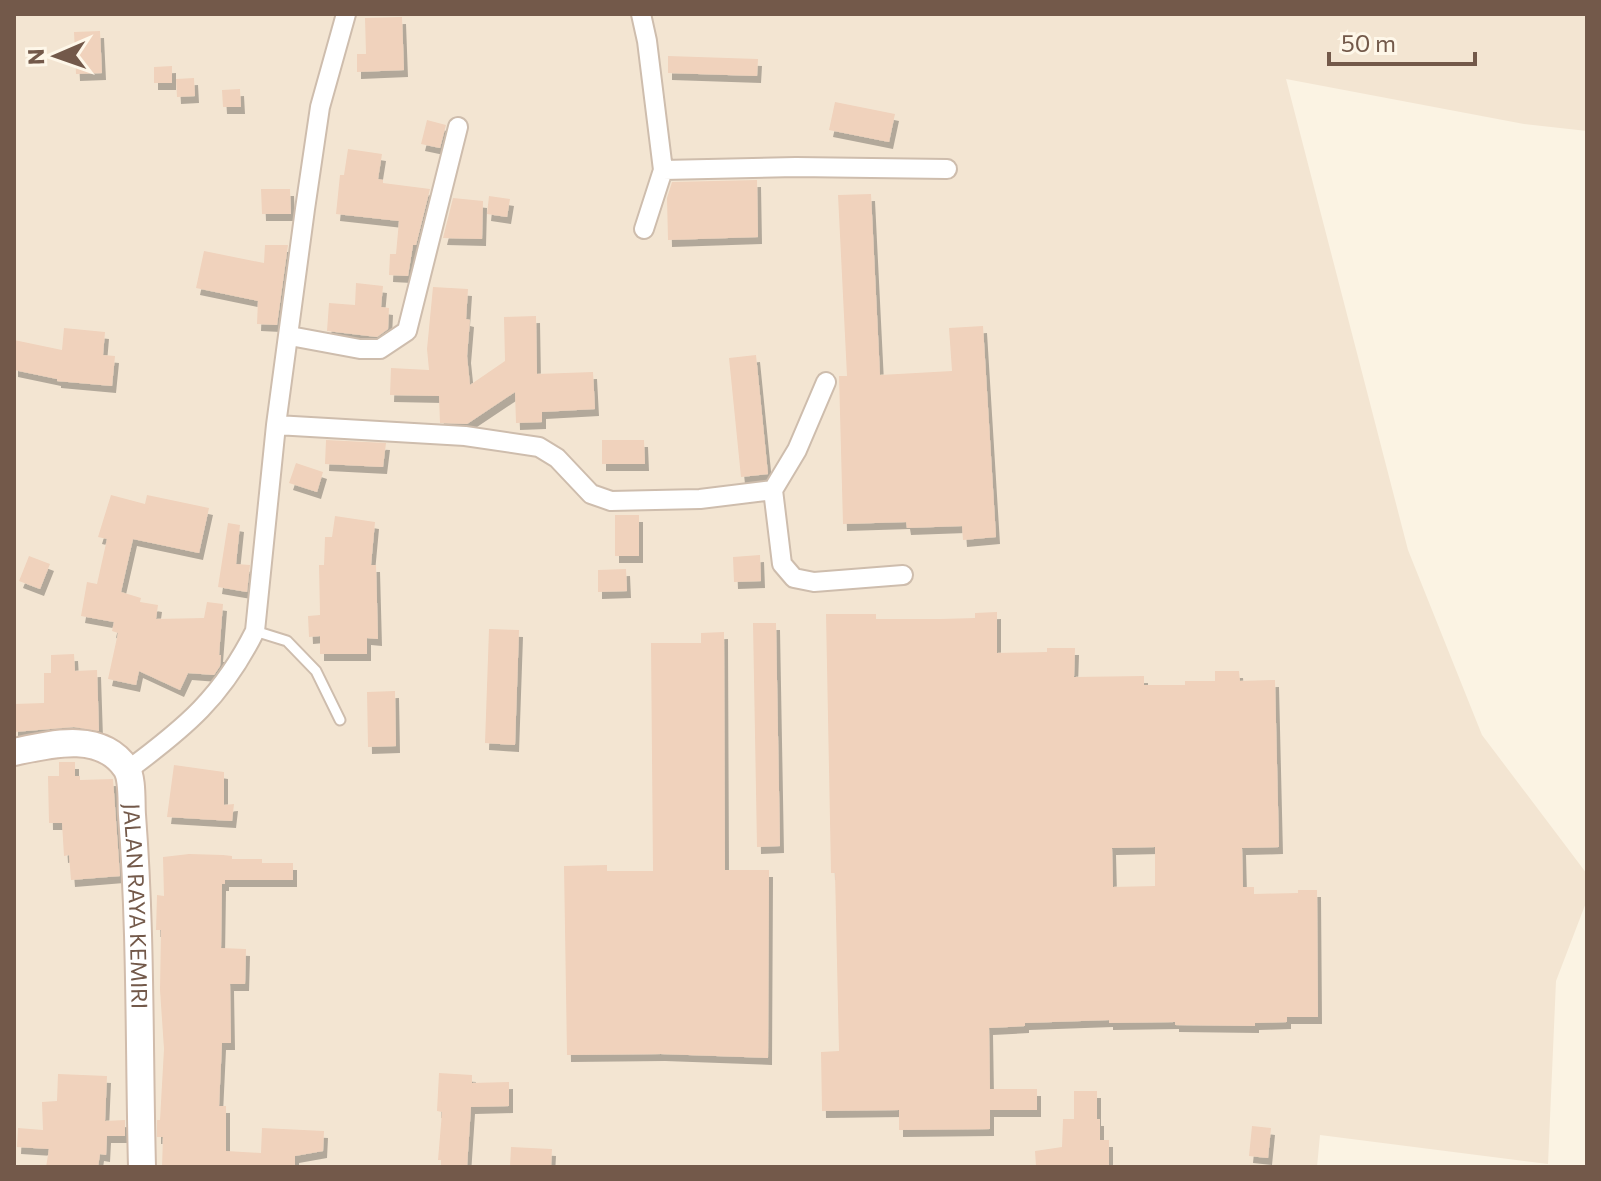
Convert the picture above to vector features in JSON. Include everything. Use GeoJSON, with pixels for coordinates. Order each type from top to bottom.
{"type":"FeatureCollection","features":[{"type":"Feature","properties":{"kind":"street"},"geometry":{"type":"LineString","coordinates":[[14,752],[43,746],[91,743],[109,750],[128,770],[182,729],[201,709],[241,658],[255,631],[276,425],[320,107],[346,14]]}},
{"type":"Feature","properties":{"kind":"street"},"geometry":{"type":"LineString","coordinates":[[641,14],[663,170],[644,229]]}},
{"type":"Feature","properties":{"kind":"street"},"geometry":{"type":"LineString","coordinates":[[290,336],[360,349],[380,349],[407,331],[458,127]]}},
{"type":"Feature","properties":{"kind":"street"},"geometry":{"type":"LineString","coordinates":[[663,170],[796,167],[947,169]]}},
{"type":"Feature","properties":{"kind":"street"},"geometry":{"type":"LineString","coordinates":[[826,382],[797,450],[773,490],[782,564],[794,578],[814,582],[903,575]]}},
{"type":"Feature","properties":{"kind":"street"},"geometry":{"type":"LineString","coordinates":[[276,425],[465,436],[539,447],[557,458],[591,494],[611,501],[700,499],[773,490]]}},
{"type":"Feature","properties":{"kind":"street","name":"JALAN RAYA KEMIRI"},"geometry":{"type":"LineString","coordinates":[[128,770],[134,838],[142,1167]]}},
{"type":"Feature","properties":{"kind":"lane"},"geometry":{"type":"LineString","coordinates":[[255,631],[287,641],[316,671],[340,720]]}},
{"type":"Feature","properties":{"kind":"shaded area"},"geometry":{"type":"Polygon","coordinates":[[[14,14],[1587,14],[1587,131],[1524,124],[1286,79],[1408,550],[1482,735],[1587,874],[1587,900],[1556,981],[1548,1164],[1320,1135],[1317,1167],[14,1167],[14,14]]]}},
{"type":"Feature","properties":{"kind":"building"},"geometry":{"type":"Polygon","coordinates":[[[402,17],[404,70],[357,72],[357,54],[366,54],[365,18],[402,17]]]}},
{"type":"Feature","properties":{"kind":"building"},"geometry":{"type":"Polygon","coordinates":[[[100,31],[102,73],[76,74],[74,32],[100,31]]]}},
{"type":"Feature","properties":{"kind":"building"},"geometry":{"type":"Polygon","coordinates":[[[668,56],[758,59],[757,76],[668,73],[668,56]]]}},
{"type":"Feature","properties":{"kind":"building"},"geometry":{"type":"Polygon","coordinates":[[[172,66],[172,83],[154,83],[154,67],[172,66]]]}},
{"type":"Feature","properties":{"kind":"building"},"geometry":{"type":"Polygon","coordinates":[[[194,78],[195,96],[177,97],[176,79],[194,78]]]}},
{"type":"Feature","properties":{"kind":"building"},"geometry":{"type":"Polygon","coordinates":[[[240,89],[241,107],[223,107],[222,90],[240,89]]]}},
{"type":"Feature","properties":{"kind":"building"},"geometry":{"type":"Polygon","coordinates":[[[835,102],[895,114],[889,142],[829,130],[835,102]]]}},
{"type":"Feature","properties":{"kind":"building"},"geometry":{"type":"Polygon","coordinates":[[[427,120],[446,125],[440,148],[421,144],[427,120]]]}},
{"type":"Feature","properties":{"kind":"building"},"geometry":{"type":"Polygon","coordinates":[[[348,149],[382,154],[378,179],[383,183],[430,189],[416,245],[413,245],[408,276],[389,275],[390,254],[396,254],[399,221],[336,214],[340,175],[344,175],[348,149]]]}},
{"type":"Feature","properties":{"kind":"building"},"geometry":{"type":"Polygon","coordinates":[[[757,180],[758,237],[668,240],[667,198],[672,182],[757,180]]]}},
{"type":"Feature","properties":{"kind":"building"},"geometry":{"type":"Polygon","coordinates":[[[261,189],[290,189],[291,214],[262,214],[261,189]]]}},
{"type":"Feature","properties":{"kind":"building"},"geometry":{"type":"Polygon","coordinates":[[[871,194],[880,375],[952,371],[949,328],[983,326],[996,537],[963,540],[962,526],[907,528],[906,522],[843,524],[839,376],[847,376],[838,195],[871,194]]]}},
{"type":"Feature","properties":{"kind":"building"},"geometry":{"type":"Polygon","coordinates":[[[489,196],[510,199],[507,217],[487,214],[489,196]]]}},
{"type":"Feature","properties":{"kind":"building"},"geometry":{"type":"Polygon","coordinates":[[[453,198],[483,201],[482,239],[443,238],[453,198]]]}},
{"type":"Feature","properties":{"kind":"building"},"geometry":{"type":"Polygon","coordinates":[[[265,245],[288,245],[277,325],[257,324],[258,301],[196,288],[204,251],[264,263],[265,245]]]}},
{"type":"Feature","properties":{"kind":"building"},"geometry":{"type":"Polygon","coordinates":[[[356,283],[383,286],[381,307],[389,308],[388,329],[377,337],[327,331],[329,303],[355,305],[356,283]]]}},
{"type":"Feature","properties":{"kind":"building"},"geometry":{"type":"Polygon","coordinates":[[[433,287],[468,289],[466,319],[470,320],[467,356],[470,385],[505,361],[504,317],[536,316],[537,374],[593,372],[595,409],[542,412],[542,422],[516,423],[515,392],[467,424],[440,423],[439,396],[390,395],[391,368],[429,370],[427,349],[433,287]]]}},
{"type":"Feature","properties":{"kind":"building"},"geometry":{"type":"Polygon","coordinates":[[[64,328],[105,332],[103,355],[115,356],[112,386],[57,381],[14,370],[14,340],[62,350],[64,328]]]}},
{"type":"Feature","properties":{"kind":"building"},"geometry":{"type":"Polygon","coordinates":[[[756,355],[768,474],[741,477],[729,358],[756,355]]]}},
{"type":"Feature","properties":{"kind":"building"},"geometry":{"type":"Polygon","coordinates":[[[326,440],[386,443],[383,467],[325,464],[326,440]]]}},
{"type":"Feature","properties":{"kind":"building"},"geometry":{"type":"Polygon","coordinates":[[[602,440],[644,440],[645,464],[602,464],[602,440]]]}},
{"type":"Feature","properties":{"kind":"building"},"geometry":{"type":"Polygon","coordinates":[[[296,463],[323,472],[317,492],[289,483],[296,463]]]}},
{"type":"Feature","properties":{"kind":"building"},"geometry":{"type":"Polygon","coordinates":[[[111,495],[145,504],[147,495],[209,508],[199,553],[133,539],[121,592],[141,598],[140,602],[158,605],[156,619],[204,618],[207,602],[223,604],[220,666],[214,675],[188,673],[180,690],[139,671],[136,685],[108,679],[118,633],[112,631],[114,622],[81,616],[87,582],[97,584],[107,539],[98,537],[111,495]]]}},
{"type":"Feature","properties":{"kind":"building"},"geometry":{"type":"Polygon","coordinates":[[[615,515],[639,515],[639,556],[615,556],[615,515]]]}},
{"type":"Feature","properties":{"kind":"building"},"geometry":{"type":"Polygon","coordinates":[[[335,516],[375,522],[371,565],[376,565],[378,639],[367,638],[367,654],[320,654],[320,636],[309,637],[308,616],[320,615],[319,565],[324,565],[325,537],[332,537],[335,516]]]}},
{"type":"Feature","properties":{"kind":"building"},"geometry":{"type":"Polygon","coordinates":[[[228,523],[240,525],[236,564],[250,565],[247,592],[218,587],[228,523]]]}},
{"type":"Feature","properties":{"kind":"building"},"geometry":{"type":"Polygon","coordinates":[[[760,555],[761,581],[734,582],[733,557],[760,555]]]}},
{"type":"Feature","properties":{"kind":"building"},"geometry":{"type":"Polygon","coordinates":[[[29,556],[50,564],[40,589],[19,581],[29,556]]]}},
{"type":"Feature","properties":{"kind":"building"},"geometry":{"type":"Polygon","coordinates":[[[626,569],[627,591],[598,592],[598,570],[626,569]]]}},
{"type":"Feature","properties":{"kind":"building"},"geometry":{"type":"Polygon","coordinates":[[[997,612],[997,653],[1075,648],[1074,677],[1144,676],[1144,685],[1185,685],[1185,681],[1215,681],[1215,671],[1239,671],[1240,681],[1275,680],[1279,847],[1242,848],[1243,887],[1254,887],[1254,894],[1317,890],[1318,1017],[1287,1017],[1287,1022],[1255,1023],[1255,1026],[1109,1023],[1109,1020],[1025,1023],[1025,1026],[989,1028],[990,1089],[1037,1089],[1037,1110],[990,1110],[990,1129],[899,1130],[899,1110],[822,1111],[821,1052],[839,1051],[835,873],[831,873],[826,614],[876,614],[876,619],[940,619],[975,618],[975,613],[997,612]],[[1155,847],[1112,848],[1113,887],[1155,886],[1155,847]]]}},
{"type":"Feature","properties":{"kind":"building"},"geometry":{"type":"Polygon","coordinates":[[[753,623],[776,623],[780,846],[757,847],[753,623]]]}},
{"type":"Feature","properties":{"kind":"building"},"geometry":{"type":"Polygon","coordinates":[[[489,629],[519,630],[515,745],[485,743],[489,629]]]}},
{"type":"Feature","properties":{"kind":"building"},"geometry":{"type":"Polygon","coordinates":[[[724,632],[725,870],[769,870],[768,1058],[661,1054],[567,1055],[564,866],[607,865],[607,871],[653,871],[651,643],[701,643],[701,633],[724,632]]]}},
{"type":"Feature","properties":{"kind":"building"},"geometry":{"type":"Polygon","coordinates":[[[74,654],[75,671],[97,670],[99,731],[74,727],[14,732],[14,704],[44,703],[44,673],[51,673],[51,655],[74,654]]]}},
{"type":"Feature","properties":{"kind":"building"},"geometry":{"type":"Polygon","coordinates":[[[395,691],[396,746],[368,747],[367,692],[395,691]]]}},
{"type":"Feature","properties":{"kind":"building"},"geometry":{"type":"Polygon","coordinates":[[[59,762],[75,762],[75,776],[80,776],[80,780],[113,779],[120,876],[71,880],[69,855],[64,856],[62,823],[49,823],[48,776],[59,776],[59,762]]]}},
{"type":"Feature","properties":{"kind":"building"},"geometry":{"type":"Polygon","coordinates":[[[174,765],[224,772],[224,805],[234,804],[232,821],[167,817],[174,765]]]}},
{"type":"Feature","properties":{"kind":"building"},"geometry":{"type":"Polygon","coordinates":[[[189,854],[262,859],[262,863],[293,863],[293,880],[225,880],[222,884],[221,948],[246,949],[245,984],[230,984],[231,1043],[222,1043],[219,1106],[226,1106],[226,1151],[261,1153],[262,1128],[324,1131],[323,1151],[295,1156],[295,1167],[162,1167],[163,1137],[157,1137],[164,1049],[160,990],[161,930],[156,930],[157,895],[164,896],[163,857],[189,854]]]}},
{"type":"Feature","properties":{"kind":"building"},"geometry":{"type":"Polygon","coordinates":[[[439,1073],[472,1075],[472,1083],[509,1082],[509,1106],[471,1107],[467,1167],[441,1167],[441,1160],[438,1160],[442,1112],[437,1111],[439,1073]]]}},
{"type":"Feature","properties":{"kind":"building"},"geometry":{"type":"Polygon","coordinates":[[[58,1074],[107,1076],[105,1121],[125,1120],[125,1136],[107,1136],[106,1155],[100,1154],[98,1167],[46,1167],[49,1149],[17,1147],[18,1128],[43,1130],[42,1102],[57,1101],[58,1074]]]}},
{"type":"Feature","properties":{"kind":"building"},"geometry":{"type":"Polygon","coordinates":[[[1074,1091],[1097,1091],[1100,1140],[1109,1140],[1109,1167],[1036,1166],[1035,1151],[1062,1147],[1063,1119],[1074,1119],[1074,1091]]]}},
{"type":"Feature","properties":{"kind":"building"},"geometry":{"type":"Polygon","coordinates":[[[1252,1126],[1271,1128],[1268,1158],[1249,1156],[1252,1126]]]}},
{"type":"Feature","properties":{"kind":"building"},"geometry":{"type":"Polygon","coordinates":[[[511,1147],[552,1149],[551,1167],[510,1167],[511,1147]]]}}]}
